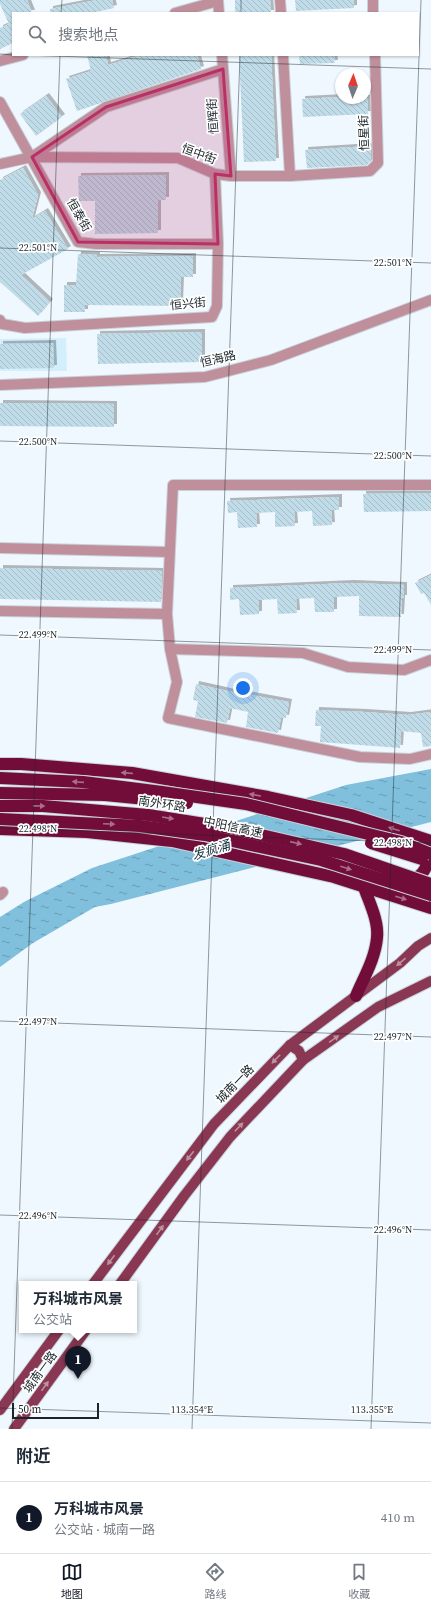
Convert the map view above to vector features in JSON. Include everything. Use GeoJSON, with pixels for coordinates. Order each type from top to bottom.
{"type":"FeatureCollection","features":[{"type":"Feature","properties":{"kind":"highway"},"geometry":{"type":"LineString","coordinates":[[0,764],[21,764],[132,773],[351,814],[431,841]]}},
{"type":"Feature","properties":{"kind":"highway","name":"南外环路"},"geometry":{"type":"LineString","coordinates":[[0,778],[83,782],[246,804],[401,842],[431,854]]}},
{"type":"Feature","properties":{"kind":"highway","name":"中阳信高速"},"geometry":{"type":"LineString","coordinates":[[0,793],[106,795],[213,806],[352,837],[431,862]]}},
{"type":"Feature","properties":{"kind":"highway","name":"南外环路"},"geometry":{"type":"LineString","coordinates":[[0,806],[43,806],[148,815],[230,828],[344,854],[431,884]]}},
{"type":"Feature","properties":{"kind":"highway","name":"中阳信高速"},"geometry":{"type":"LineString","coordinates":[[0,819],[140,826],[205,835],[320,860],[431,895]]}},
{"type":"Feature","properties":{"kind":"highway"},"geometry":{"type":"LineString","coordinates":[[0,828],[87,832],[172,841],[334,877],[431,908]]}},
{"type":"Feature","properties":{"kind":"highway"},"geometry":{"type":"LineString","coordinates":[[364,887],[407,884],[422,875],[426,869],[427,857],[420,843],[412,835]]}},
{"type":"Feature","properties":{"kind":"highway"},"geometry":{"type":"LineString","coordinates":[[356,996],[371,963],[377,936],[374,913],[364,887]]}},
{"type":"Feature","properties":{"kind":"main road","name":"城南一路"},"geometry":{"type":"LineString","coordinates":[[95,1281],[214,1124],[290,1045],[400,963],[418,946],[431,938]]}},
{"type":"Feature","properties":{"kind":"main road"},"geometry":{"type":"LineString","coordinates":[[122,1281],[184,1196],[230,1137],[304,1060],[378,1007],[431,981]]}},
{"type":"Feature","properties":{"kind":"main road"},"geometry":{"type":"LineString","coordinates":[[290,1045],[300,1052],[304,1060]]}},
{"type":"Feature","properties":{"kind":"main road","name":"城南一路"},"geometry":{"type":"LineString","coordinates":[[0,1410],[57,1333]]}},
{"type":"Feature","properties":{"kind":"main road","name":"城南一路"},"geometry":{"type":"LineString","coordinates":[[14,1429],[84,1333]]}},
{"type":"Feature","properties":{"kind":"street"},"geometry":{"type":"LineString","coordinates":[[178,12],[218,0],[219,12]]}},
{"type":"Feature","properties":{"kind":"street"},"geometry":{"type":"LineString","coordinates":[[280,0],[281,12]]}},
{"type":"Feature","properties":{"kind":"street"},"geometry":{"type":"LineString","coordinates":[[372,0],[373,12]]}},
{"type":"Feature","properties":{"kind":"street"},"geometry":{"type":"LineString","coordinates":[[0,62],[20,56]]}},
{"type":"Feature","properties":{"kind":"street","name":"恒辉街"},"geometry":{"type":"LineString","coordinates":[[222,56],[231,176]]}},
{"type":"Feature","properties":{"kind":"street"},"geometry":{"type":"LineString","coordinates":[[283,56],[290,176]]}},
{"type":"Feature","properties":{"kind":"street","name":"恒星街"},"geometry":{"type":"LineString","coordinates":[[375,56],[378,163]]}},
{"type":"Feature","properties":{"kind":"street","name":"恒中街"},"geometry":{"type":"LineString","coordinates":[[32,157],[106,107],[223,69]]}},
{"type":"Feature","properties":{"kind":"street","name":"恒泰街"},"geometry":{"type":"LineString","coordinates":[[0,102],[78,242],[96,244],[218,244]]}},
{"type":"Feature","properties":{"kind":"street","name":"恒中街"},"geometry":{"type":"LineString","coordinates":[[0,164],[32,157],[178,158],[215,174],[231,176],[290,176],[370,171],[378,163]]}},
{"type":"Feature","properties":{"kind":"street","name":"恒兴街"},"geometry":{"type":"LineString","coordinates":[[0,320],[2,324],[24,328],[212,316],[217,306],[218,244],[215,174]]}},
{"type":"Feature","properties":{"kind":"street","name":"恒海路"},"geometry":{"type":"LineString","coordinates":[[0,386],[205,377],[271,360],[431,300]]}},
{"type":"Feature","properties":{"kind":"street"},"geometry":{"type":"LineString","coordinates":[[431,486],[173,485],[167,614],[170,649],[177,682],[168,718],[360,757],[410,759],[431,754]]}},
{"type":"Feature","properties":{"kind":"street"},"geometry":{"type":"LineString","coordinates":[[0,548],[169,552]]}},
{"type":"Feature","properties":{"kind":"street"},"geometry":{"type":"LineString","coordinates":[[0,611],[167,614]]}},
{"type":"Feature","properties":{"kind":"street"},"geometry":{"type":"LineString","coordinates":[[170,649],[303,653],[348,667],[404,670],[431,660]]}},
{"type":"Feature","properties":{"kind":"highlighted area"},"geometry":{"type":"Polygon","coordinates":[[[223,69],[231,176],[215,174],[218,244],[78,242],[32,157],[106,107],[223,69]]]}},
{"type":"Feature","properties":{"kind":"shaded area"},"geometry":{"type":"Polygon","coordinates":[[[66,338],[67,371],[0,371],[0,339],[66,338]]]}},
{"type":"Feature","properties":{"kind":"water","name":"发疯涌"},"geometry":{"type":"Polygon","coordinates":[[[431,769],[431,822],[95,907],[33,943],[0,967],[0,917],[24,902],[92,868],[346,785],[431,769]]]}},
{"type":"Feature","properties":{"kind":"building"},"geometry":{"type":"Polygon","coordinates":[[[0,0],[27,0],[32,12],[12,12],[12,43],[0,49],[0,28],[9,24],[0,4],[0,0]]]}},
{"type":"Feature","properties":{"kind":"building"},"geometry":{"type":"Polygon","coordinates":[[[97,0],[112,0],[114,8],[96,12],[50,12],[50,9],[97,0]]]}},
{"type":"Feature","properties":{"kind":"building"},"geometry":{"type":"Polygon","coordinates":[[[235,0],[270,0],[271,12],[235,12],[235,0]]]}},
{"type":"Feature","properties":{"kind":"building"},"geometry":{"type":"Polygon","coordinates":[[[295,0],[354,0],[354,8],[296,11],[295,0]]]}},
{"type":"Feature","properties":{"kind":"building"},"geometry":{"type":"Polygon","coordinates":[[[87,56],[106,56],[108,65],[138,56],[197,56],[201,69],[77,111],[66,79],[91,71],[87,56]]]}},
{"type":"Feature","properties":{"kind":"building"},"geometry":{"type":"Polygon","coordinates":[[[239,56],[271,56],[276,161],[244,162],[239,56]]]}},
{"type":"Feature","properties":{"kind":"building"},"geometry":{"type":"Polygon","coordinates":[[[299,56],[334,56],[335,63],[300,64],[299,56]]]}},
{"type":"Feature","properties":{"kind":"building"},"geometry":{"type":"Polygon","coordinates":[[[46,96],[62,117],[36,136],[20,114],[46,96]]]}},
{"type":"Feature","properties":{"kind":"building"},"geometry":{"type":"Polygon","coordinates":[[[335,97],[335,104],[367,104],[368,114],[303,117],[302,99],[335,97]]]}},
{"type":"Feature","properties":{"kind":"building"},"geometry":{"type":"Polygon","coordinates":[[[371,146],[371,160],[367,165],[307,168],[305,150],[371,146]]]}},
{"type":"Feature","properties":{"kind":"building"},"geometry":{"type":"Polygon","coordinates":[[[23,168],[38,195],[32,219],[45,211],[68,249],[21,275],[50,302],[38,316],[0,282],[0,180],[23,168]]]}},
{"type":"Feature","properties":{"kind":"building"},"geometry":{"type":"Polygon","coordinates":[[[166,175],[166,200],[158,200],[158,233],[95,234],[95,201],[79,201],[78,176],[166,175]]]}},
{"type":"Feature","properties":{"kind":"building"},"geometry":{"type":"Polygon","coordinates":[[[78,254],[97,255],[97,257],[193,256],[193,277],[181,277],[180,306],[85,305],[85,312],[64,312],[64,285],[76,285],[78,254]]]}},
{"type":"Feature","properties":{"kind":"building"},"geometry":{"type":"Polygon","coordinates":[[[202,332],[202,362],[98,364],[97,334],[202,332]]]}},
{"type":"Feature","properties":{"kind":"building"},"geometry":{"type":"Polygon","coordinates":[[[53,343],[54,368],[0,369],[0,344],[53,343]]]}},
{"type":"Feature","properties":{"kind":"building"},"geometry":{"type":"Polygon","coordinates":[[[0,403],[114,404],[114,427],[0,426],[0,403]]]}},
{"type":"Feature","properties":{"kind":"building"},"geometry":{"type":"Polygon","coordinates":[[[431,493],[431,511],[364,512],[363,494],[431,493]]]}},
{"type":"Feature","properties":{"kind":"building"},"geometry":{"type":"Polygon","coordinates":[[[339,497],[339,510],[331,510],[332,525],[313,526],[312,511],[294,512],[295,526],[275,527],[275,512],[256,513],[257,527],[238,528],[237,512],[228,513],[227,501],[339,497]]]}},
{"type":"Feature","properties":{"kind":"building"},"geometry":{"type":"Polygon","coordinates":[[[0,568],[162,571],[161,602],[0,599],[0,568]]]}},
{"type":"Feature","properties":{"kind":"building"},"geometry":{"type":"Polygon","coordinates":[[[431,575],[431,605],[424,593],[421,594],[415,583],[431,575]]]}},
{"type":"Feature","properties":{"kind":"building"},"geometry":{"type":"Polygon","coordinates":[[[351,583],[404,585],[404,598],[402,598],[401,617],[359,616],[359,596],[334,597],[334,612],[315,612],[314,598],[296,599],[297,613],[278,614],[277,599],[259,600],[259,614],[240,615],[239,599],[230,600],[230,588],[351,583]]]}},
{"type":"Feature","properties":{"kind":"building"},"geometry":{"type":"Polygon","coordinates":[[[196,684],[246,695],[289,702],[286,718],[281,717],[278,733],[246,727],[248,712],[230,708],[227,723],[195,717],[198,701],[193,700],[196,684]]]}},
{"type":"Feature","properties":{"kind":"building"},"geometry":{"type":"Polygon","coordinates":[[[316,710],[408,715],[431,712],[431,746],[423,747],[421,733],[401,731],[400,748],[320,742],[321,726],[315,726],[316,710]]]}},
{"type":"Feature","properties":{"kind":"place","name":"万科城市风景"},"geometry":{"type":"Point","coordinates":[78,1379]}}]}
